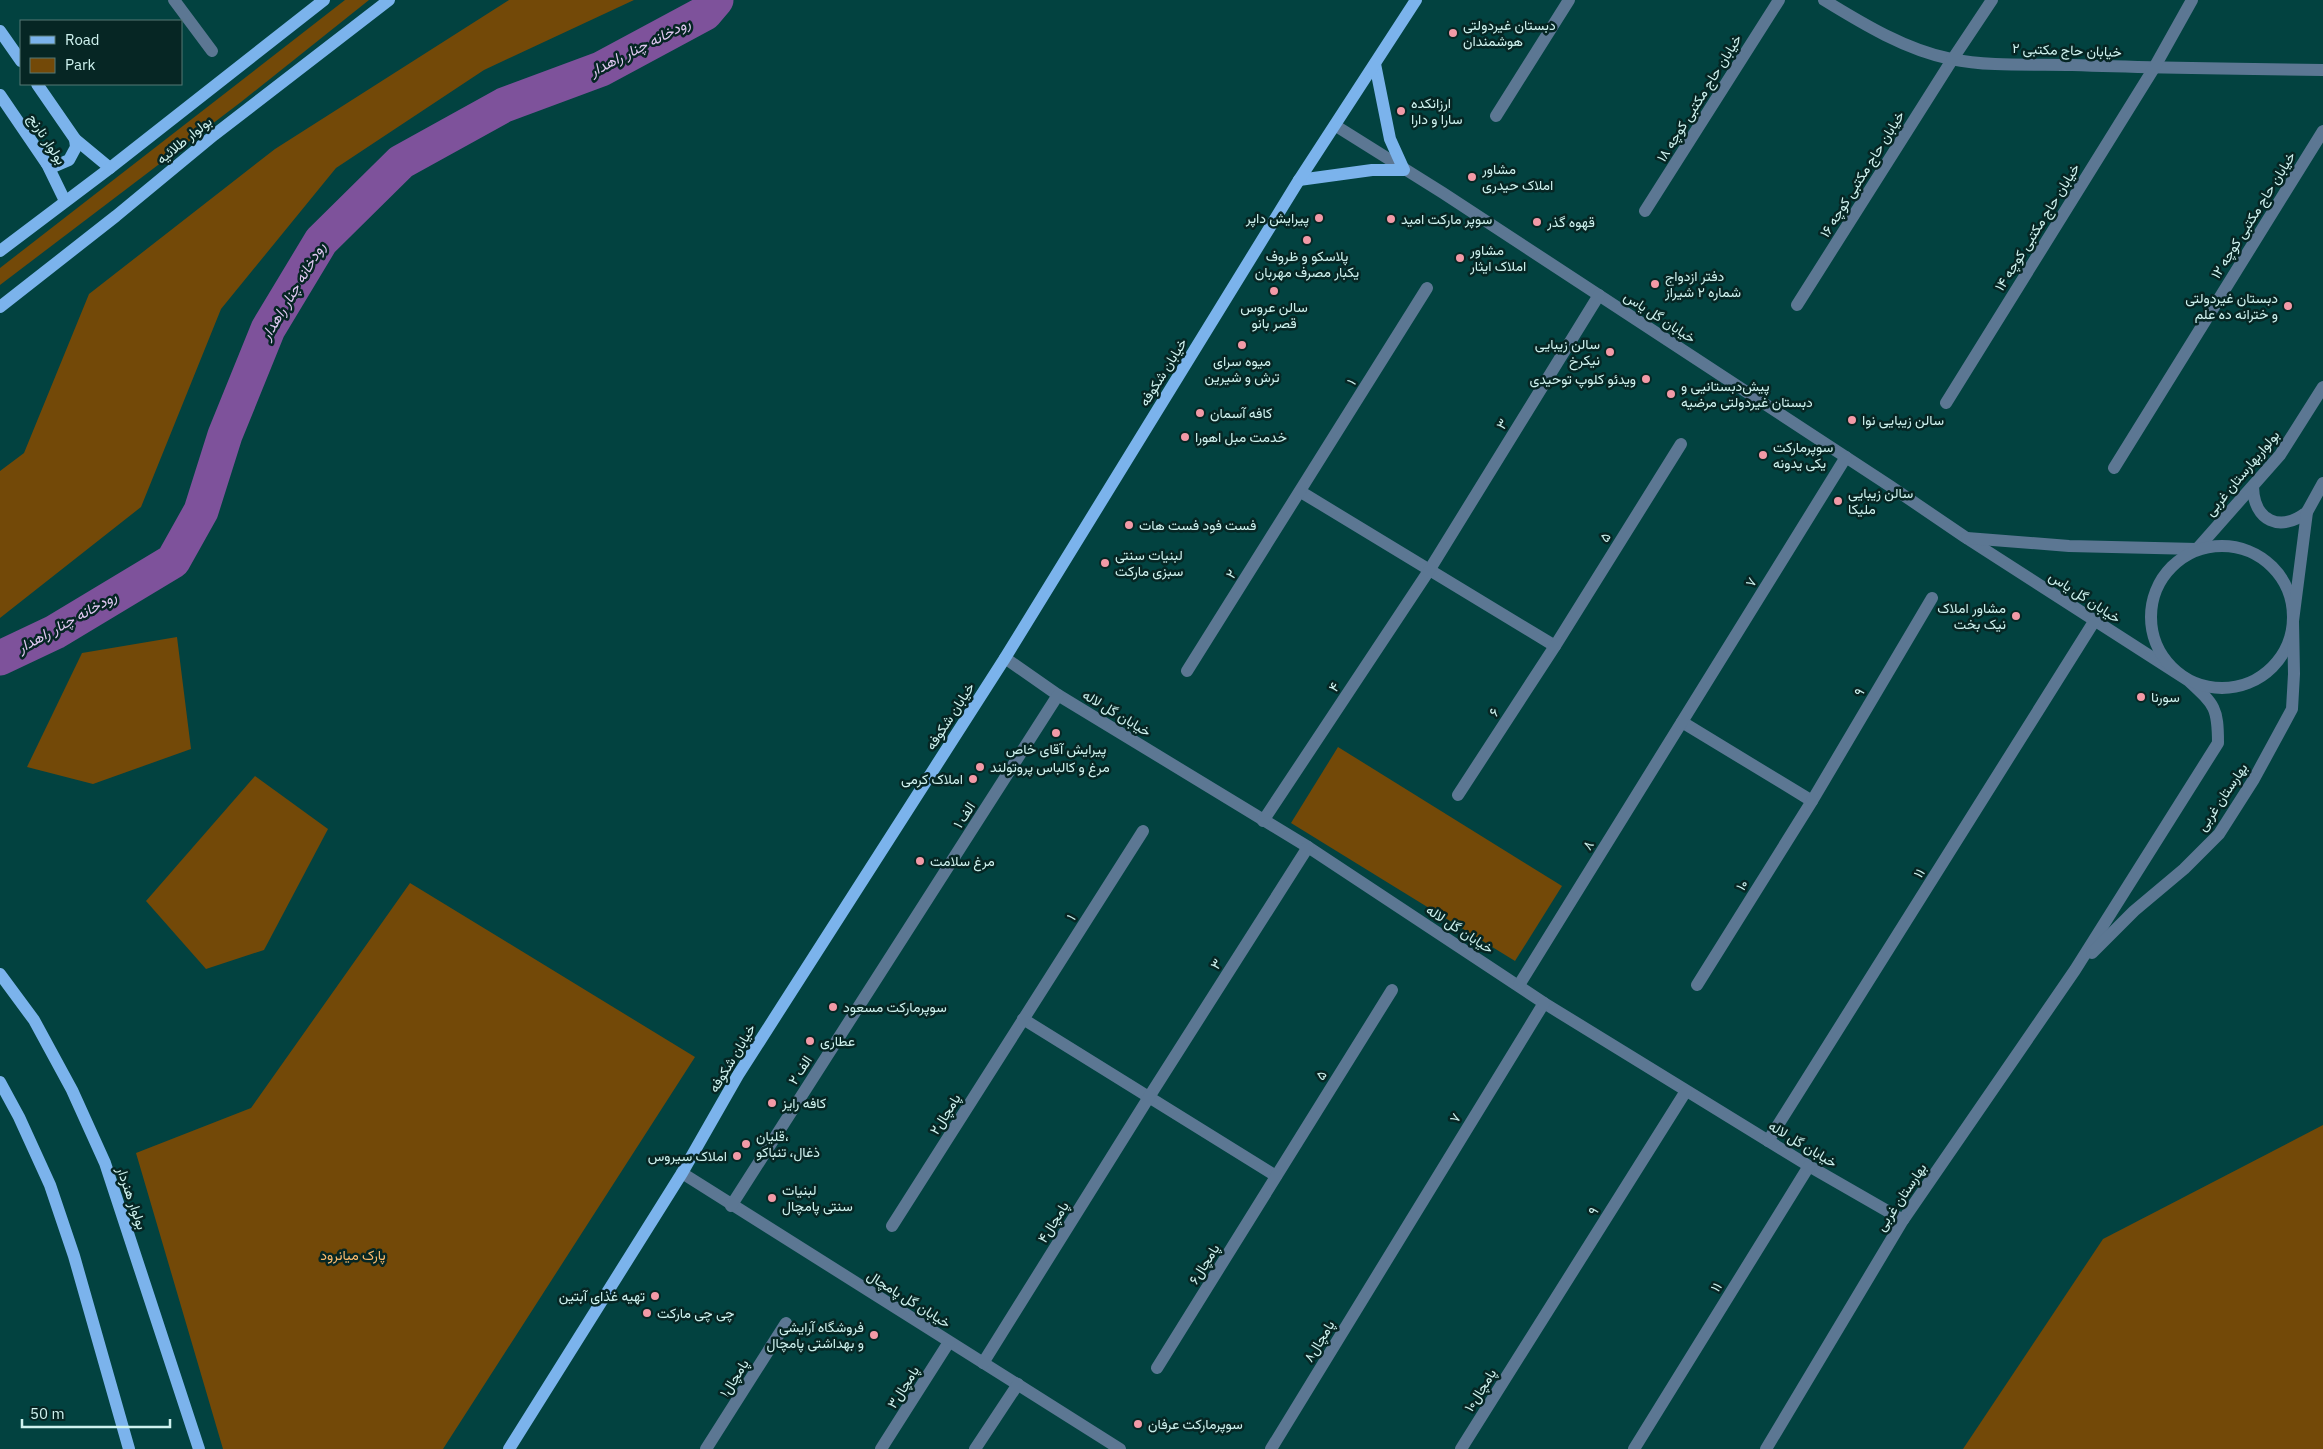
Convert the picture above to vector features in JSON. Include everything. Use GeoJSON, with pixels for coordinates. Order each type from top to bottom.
{"type":"FeatureCollection","features":[{"type":"Feature","properties":{"kind":"main road","name":"بولوار طلائیه"},"geometry":{"type":"LineString","coordinates":[[0,251],[110,168],[324,0]]}},
{"type":"Feature","properties":{"kind":"main road","name":"بولوار طلائیه"},"geometry":{"type":"LineString","coordinates":[[0,306],[116,216],[214,135],[389,0]]}},
{"type":"Feature","properties":{"kind":"main road","name":"خیابان شکوفه"},"geometry":{"type":"LineString","coordinates":[[509,1449],[682,1173],[738,1074],[1005,658],[1299,180],[1336,126],[1416,0]]}},
{"type":"Feature","properties":{"kind":"main road"},"geometry":{"type":"LineString","coordinates":[[0,31],[20,60]]}},
{"type":"Feature","properties":{"kind":"main road"},"geometry":{"type":"LineString","coordinates":[[1299,180],[1365,171],[1404,170],[1390,139],[1375,64]]}},
{"type":"Feature","properties":{"kind":"main road","name":"بولوار نارنج"},"geometry":{"type":"LineString","coordinates":[[38,85],[75,139],[110,168]]}},
{"type":"Feature","properties":{"kind":"main road","name":"بولوار نارنج"},"geometry":{"type":"LineString","coordinates":[[2,103],[48,164],[65,201]]}},
{"type":"Feature","properties":{"kind":"main road"},"geometry":{"type":"LineString","coordinates":[[48,164],[55,166],[69,160],[76,147],[75,139]]}},
{"type":"Feature","properties":{"kind":"main road","name":"بولوار هنردار"},"geometry":{"type":"LineString","coordinates":[[0,974],[34,1020],[72,1090],[105,1163],[199,1449]]}},
{"type":"Feature","properties":{"kind":"main road"},"geometry":{"type":"LineString","coordinates":[[0,1082],[20,1117],[50,1185],[74,1256],[130,1449]]}},
{"type":"Feature","properties":{"kind":"street"},"geometry":{"type":"LineString","coordinates":[[174,0],[212,51]]}},
{"type":"Feature","properties":{"kind":"street"},"geometry":{"type":"LineString","coordinates":[[1496,116],[1569,0]]}},
{"type":"Feature","properties":{"kind":"street","name":"خیابان حاج مکتبی کوچه ۱۸"},"geometry":{"type":"LineString","coordinates":[[1645,211],[1778,0]]}},
{"type":"Feature","properties":{"kind":"street","name":"خیابان حاج مکتبی ۲"},"geometry":{"type":"LineString","coordinates":[[1825,0],[1864,25],[1923,51],[1952,60],[1989,63],[2154,68],[2321,66]]}},
{"type":"Feature","properties":{"kind":"street","name":"خیابان حاج مکتبی کوچه ۱۶"},"geometry":{"type":"LineString","coordinates":[[1797,305],[1992,0]]}},
{"type":"Feature","properties":{"kind":"street","name":"خیابان حاج مکتبی کوچه ۱۴"},"geometry":{"type":"LineString","coordinates":[[1946,402],[2154,68],[2192,0]]}},
{"type":"Feature","properties":{"kind":"street","name":"خیابان گل یاس"},"geometry":{"type":"LineString","coordinates":[[1336,126],[1404,170],[1443,192],[1846,457],[1964,537],[2189,681]]}},
{"type":"Feature","properties":{"kind":"street","name":"خیابان حاج مکتبی کوچه ۱۲"},"geometry":{"type":"LineString","coordinates":[[2114,468],[2323,131]]}},
{"type":"Feature","properties":{"kind":"street","name":"۱"},"geometry":{"type":"LineString","coordinates":[[1301,492],[1427,288]]}},
{"type":"Feature","properties":{"kind":"street","name":"۳"},"geometry":{"type":"LineString","coordinates":[[1430,569],[1598,295]]}},
{"type":"Feature","properties":{"kind":"street","name":"بولواربهارستان غربی"},"geometry":{"type":"LineString","coordinates":[[2197,549],[2280,455],[2323,387]]}},
{"type":"Feature","properties":{"kind":"street","name":"۵"},"geometry":{"type":"LineString","coordinates":[[1555,646],[1681,444]]}},
{"type":"Feature","properties":{"kind":"street","name":"۷"},"geometry":{"type":"LineString","coordinates":[[1682,722],[1846,457]]}},
{"type":"Feature","properties":{"kind":"street"},"geometry":{"type":"LineString","coordinates":[[2293,621],[2291,597],[2281,576],[2264,559],[2243,548],[2220,545],[2197,549],[2176,561],[2160,579],[2152,601],[2150,625],[2156,648],[2170,667],[2189,681],[2212,688],[2235,688],[2257,679],[2276,664],[2288,644],[2293,621],[2307,512],[2323,483]]}},
{"type":"Feature","properties":{"kind":"street"},"geometry":{"type":"LineString","coordinates":[[2253,487],[2253,500],[2260,512],[2270,521],[2284,524],[2297,520],[2307,512]]}},
{"type":"Feature","properties":{"kind":"street"},"geometry":{"type":"LineString","coordinates":[[1301,492],[1555,646]]}},
{"type":"Feature","properties":{"kind":"street","name":"۲"},"geometry":{"type":"LineString","coordinates":[[1187,671],[1301,492]]}},
{"type":"Feature","properties":{"kind":"street","name":"خیابان گل یاس"},"geometry":{"type":"LineString","coordinates":[[1964,537],[2069,546],[2197,549]]}},
{"type":"Feature","properties":{"kind":"street","name":"۴"},"geometry":{"type":"LineString","coordinates":[[1263,821],[1430,569]]}},
{"type":"Feature","properties":{"kind":"street","name":"۹"},"geometry":{"type":"LineString","coordinates":[[1812,801],[1932,598]]}},
{"type":"Feature","properties":{"kind":"street","name":"۱۱"},"geometry":{"type":"LineString","coordinates":[[1768,1141],[2095,620]]}},
{"type":"Feature","properties":{"kind":"street","name":"بهارستان غربی"},"geometry":{"type":"LineString","coordinates":[[2075,970],[2134,911],[2184,869],[2219,834],[2254,778],[2292,710],[2294,674],[2293,621]]}},
{"type":"Feature","properties":{"kind":"street","name":"۶"},"geometry":{"type":"LineString","coordinates":[[1458,795],[1555,646]]}},
{"type":"Feature","properties":{"kind":"street","name":"خیابان گل لاله"},"geometry":{"type":"LineString","coordinates":[[1005,658],[1058,695],[1308,847],[1544,1003],[1809,1166],[1903,1220]]}},
{"type":"Feature","properties":{"kind":"street","name":"بهارستان غربی"},"geometry":{"type":"LineString","coordinates":[[1766,1449],[1903,1220],[2075,970],[2218,744],[2218,718],[2211,701],[2189,681]]}},
{"type":"Feature","properties":{"kind":"street","name":"۱ الف"},"geometry":{"type":"LineString","coordinates":[[895,950],[1058,695]]}},
{"type":"Feature","properties":{"kind":"street"},"geometry":{"type":"LineString","coordinates":[[1682,722],[1812,801]]}},
{"type":"Feature","properties":{"kind":"street","name":"۸"},"geometry":{"type":"LineString","coordinates":[[1519,985],[1682,722]]}},
{"type":"Feature","properties":{"kind":"street","name":"۱۰"},"geometry":{"type":"LineString","coordinates":[[1697,985],[1812,801]]}},
{"type":"Feature","properties":{"kind":"street","name":"۱"},"geometry":{"type":"LineString","coordinates":[[1023,1019],[1143,832]]}},
{"type":"Feature","properties":{"kind":"street","name":"۳"},"geometry":{"type":"LineString","coordinates":[[1148,1097],[1308,847]]}},
{"type":"Feature","properties":{"kind":"street","name":"۲ الف"},"geometry":{"type":"LineString","coordinates":[[731,1206],[895,950]]}},
{"type":"Feature","properties":{"kind":"street","name":"۵"},"geometry":{"type":"LineString","coordinates":[[1276,1176],[1392,990]]}},
{"type":"Feature","properties":{"kind":"street","name":"۷"},"geometry":{"type":"LineString","coordinates":[[1393,1249],[1544,1003]]}},
{"type":"Feature","properties":{"kind":"street"},"geometry":{"type":"LineString","coordinates":[[1023,1019],[1276,1176]]}},
{"type":"Feature","properties":{"kind":"street","name":"پامچال۲"},"geometry":{"type":"LineString","coordinates":[[892,1226],[1023,1019]]}},
{"type":"Feature","properties":{"kind":"street","name":"۹"},"geometry":{"type":"LineString","coordinates":[[1524,1347],[1686,1091]]}},
{"type":"Feature","properties":{"kind":"street","name":"پامچال۴"},"geometry":{"type":"LineString","coordinates":[[984,1363],[1148,1097]]}},
{"type":"Feature","properties":{"kind":"street","name":"۱۱"},"geometry":{"type":"LineString","coordinates":[[1634,1449],[1809,1166]]}},
{"type":"Feature","properties":{"kind":"street","name":"خیابان گل پامچال"},"geometry":{"type":"LineString","coordinates":[[682,1173],[731,1206],[1120,1449]]}},
{"type":"Feature","properties":{"kind":"street","name":"پامچال۶"},"geometry":{"type":"LineString","coordinates":[[1157,1368],[1276,1176]]}},
{"type":"Feature","properties":{"kind":"street","name":"پامچال۸"},"geometry":{"type":"LineString","coordinates":[[1271,1449],[1393,1249]]}},
{"type":"Feature","properties":{"kind":"street","name":"پامچال۱"},"geometry":{"type":"LineString","coordinates":[[706,1449],[786,1323]]}},
{"type":"Feature","properties":{"kind":"street","name":"پامچال۳"},"geometry":{"type":"LineString","coordinates":[[882,1449],[949,1342]]}},
{"type":"Feature","properties":{"kind":"street","name":"پامچال۱۰"},"geometry":{"type":"LineString","coordinates":[[1460,1449],[1524,1347]]}},
{"type":"Feature","properties":{"kind":"street"},"geometry":{"type":"LineString","coordinates":[[976,1449],[1018,1384]]}},
{"type":"Feature","properties":{"kind":"green space"},"geometry":{"type":"Polygon","coordinates":[[[345,0],[369,0],[241,102],[0,285],[0,268],[345,0]]]}},
{"type":"Feature","properties":{"kind":"green space"},"geometry":{"type":"Polygon","coordinates":[[[509,0],[634,0],[484,70],[336,168],[221,309],[141,507],[0,618],[0,471],[24,453],[89,294],[275,149],[509,0]]]}},
{"type":"Feature","properties":{"kind":"green space"},"geometry":{"type":"Polygon","coordinates":[[[177,637],[191,749],[93,784],[27,767],[82,653],[177,637]]]}},
{"type":"Feature","properties":{"kind":"green space"},"geometry":{"type":"Polygon","coordinates":[[[1338,747],[1562,886],[1515,961],[1291,823],[1338,747]]]}},
{"type":"Feature","properties":{"kind":"green space"},"geometry":{"type":"Polygon","coordinates":[[[255,776],[328,829],[264,950],[206,969],[146,901],[255,776]]]}},
{"type":"Feature","properties":{"kind":"green space","name":"پارک میانرود"},"geometry":{"type":"Polygon","coordinates":[[[410,883],[695,1057],[443,1449],[223,1449],[136,1153],[251,1108],[410,883]]]}},
{"type":"Feature","properties":{"kind":"green space"},"geometry":{"type":"Polygon","coordinates":[[[2323,1125],[2323,1449],[1963,1449],[2103,1239],[2323,1125]]]}},
{"type":"Feature","properties":{"kind":"waterway","name":"رودخانه چنار راهدار"},"geometry":{"type":"LineString","coordinates":[[0,658],[55,632],[173,561],[201,511],[225,435],[268,329],[321,241],[401,162],[504,105],[601,69],[705,13],[716,0]]}},
{"type":"Feature","properties":{"kind":"place","name":"دبستان غیردولتی هوشمندان"},"geometry":{"type":"Point","coordinates":[1453,33]}},
{"type":"Feature","properties":{"kind":"place","name":"ارزانکده سارا و دارا"},"geometry":{"type":"Point","coordinates":[1401,111]}},
{"type":"Feature","properties":{"kind":"place","name":"مشاور املاک حیدری"},"geometry":{"type":"Point","coordinates":[1472,177]}},
{"type":"Feature","properties":{"kind":"place","name":"پیرایش داپر"},"geometry":{"type":"Point","coordinates":[1319,218]}},
{"type":"Feature","properties":{"kind":"place","name":"سوپر مارکت امید"},"geometry":{"type":"Point","coordinates":[1391,219]}},
{"type":"Feature","properties":{"kind":"place","name":"قهوه گذر"},"geometry":{"type":"Point","coordinates":[1537,222]}},
{"type":"Feature","properties":{"kind":"place","name":"پلاسکو و ظروف یکبار مصرف مهربان"},"geometry":{"type":"Point","coordinates":[1307,240]}},
{"type":"Feature","properties":{"kind":"place","name":"مشاور املاک ایثار"},"geometry":{"type":"Point","coordinates":[1460,258]}},
{"type":"Feature","properties":{"kind":"place","name":"دفتر ازدواج شماره ۲ شیراز"},"geometry":{"type":"Point","coordinates":[1655,284]}},
{"type":"Feature","properties":{"kind":"place","name":"سالن عروس قصر بانو"},"geometry":{"type":"Point","coordinates":[1274,291]}},
{"type":"Feature","properties":{"kind":"place","name":"دبستان غیردولتی و خترانه ده علم"},"geometry":{"type":"Point","coordinates":[2288,306]}},
{"type":"Feature","properties":{"kind":"place","name":"میوه سرای ترش و شیرین"},"geometry":{"type":"Point","coordinates":[1242,345]}},
{"type":"Feature","properties":{"kind":"place","name":"سالن زیبایی نیکرخ"},"geometry":{"type":"Point","coordinates":[1610,352]}},
{"type":"Feature","properties":{"kind":"place","name":"ویدئو کلوپ توحیدی"},"geometry":{"type":"Point","coordinates":[1646,379]}},
{"type":"Feature","properties":{"kind":"place","name":"پیش‌دبستانیی و دبستان غیردولتی مرضیه"},"geometry":{"type":"Point","coordinates":[1671,394]}},
{"type":"Feature","properties":{"kind":"place","name":"کافه آسمان"},"geometry":{"type":"Point","coordinates":[1200,413]}},
{"type":"Feature","properties":{"kind":"place","name":"سالن زیبایی نوا"},"geometry":{"type":"Point","coordinates":[1852,420]}},
{"type":"Feature","properties":{"kind":"place","name":"خدمت مبل اهورا"},"geometry":{"type":"Point","coordinates":[1185,437]}},
{"type":"Feature","properties":{"kind":"place","name":"سوپرمارکت یکی یدونه"},"geometry":{"type":"Point","coordinates":[1763,455]}},
{"type":"Feature","properties":{"kind":"place","name":"سالن زیبایی ملیکا"},"geometry":{"type":"Point","coordinates":[1838,501]}},
{"type":"Feature","properties":{"kind":"place","name":"فست فود فست هات"},"geometry":{"type":"Point","coordinates":[1129,525]}},
{"type":"Feature","properties":{"kind":"place","name":"لبنیات سنتی سبزی مارکت"},"geometry":{"type":"Point","coordinates":[1105,563]}},
{"type":"Feature","properties":{"kind":"place","name":"مشاور املاک نیک بخت"},"geometry":{"type":"Point","coordinates":[2016,616]}},
{"type":"Feature","properties":{"kind":"place","name":"سورنا"},"geometry":{"type":"Point","coordinates":[2141,697]}},
{"type":"Feature","properties":{"kind":"place","name":"پیرایش آقای خاص"},"geometry":{"type":"Point","coordinates":[1056,733]}},
{"type":"Feature","properties":{"kind":"place","name":"مرغ و کالباس پروتولند"},"geometry":{"type":"Point","coordinates":[980,767]}},
{"type":"Feature","properties":{"kind":"place","name":"املاک کرمی"},"geometry":{"type":"Point","coordinates":[973,779]}},
{"type":"Feature","properties":{"kind":"place","name":"مرغ سلامت"},"geometry":{"type":"Point","coordinates":[920,861]}},
{"type":"Feature","properties":{"kind":"place","name":"سوپرمارکت مسعود"},"geometry":{"type":"Point","coordinates":[833,1007]}},
{"type":"Feature","properties":{"kind":"place","name":"عطاری"},"geometry":{"type":"Point","coordinates":[810,1041]}},
{"type":"Feature","properties":{"kind":"place","name":"کافه رایز"},"geometry":{"type":"Point","coordinates":[772,1103]}},
{"type":"Feature","properties":{"kind":"place","name":"قلیان، ذغال، تنباکو"},"geometry":{"type":"Point","coordinates":[746,1144]}},
{"type":"Feature","properties":{"kind":"place","name":"املاک سیروس"},"geometry":{"type":"Point","coordinates":[737,1156]}},
{"type":"Feature","properties":{"kind":"place","name":"لبنیات سنتی پامچال"},"geometry":{"type":"Point","coordinates":[772,1198]}},
{"type":"Feature","properties":{"kind":"place","name":"تهیه غذای آبتین"},"geometry":{"type":"Point","coordinates":[655,1296]}},
{"type":"Feature","properties":{"kind":"place","name":"چی چی مارکت"},"geometry":{"type":"Point","coordinates":[647,1313]}},
{"type":"Feature","properties":{"kind":"place","name":"فروشگاه آرایشی و بهداشتی پامچال"},"geometry":{"type":"Point","coordinates":[874,1335]}},
{"type":"Feature","properties":{"kind":"place","name":"سوپرمارکت عرفان"},"geometry":{"type":"Point","coordinates":[1138,1424]}}]}
